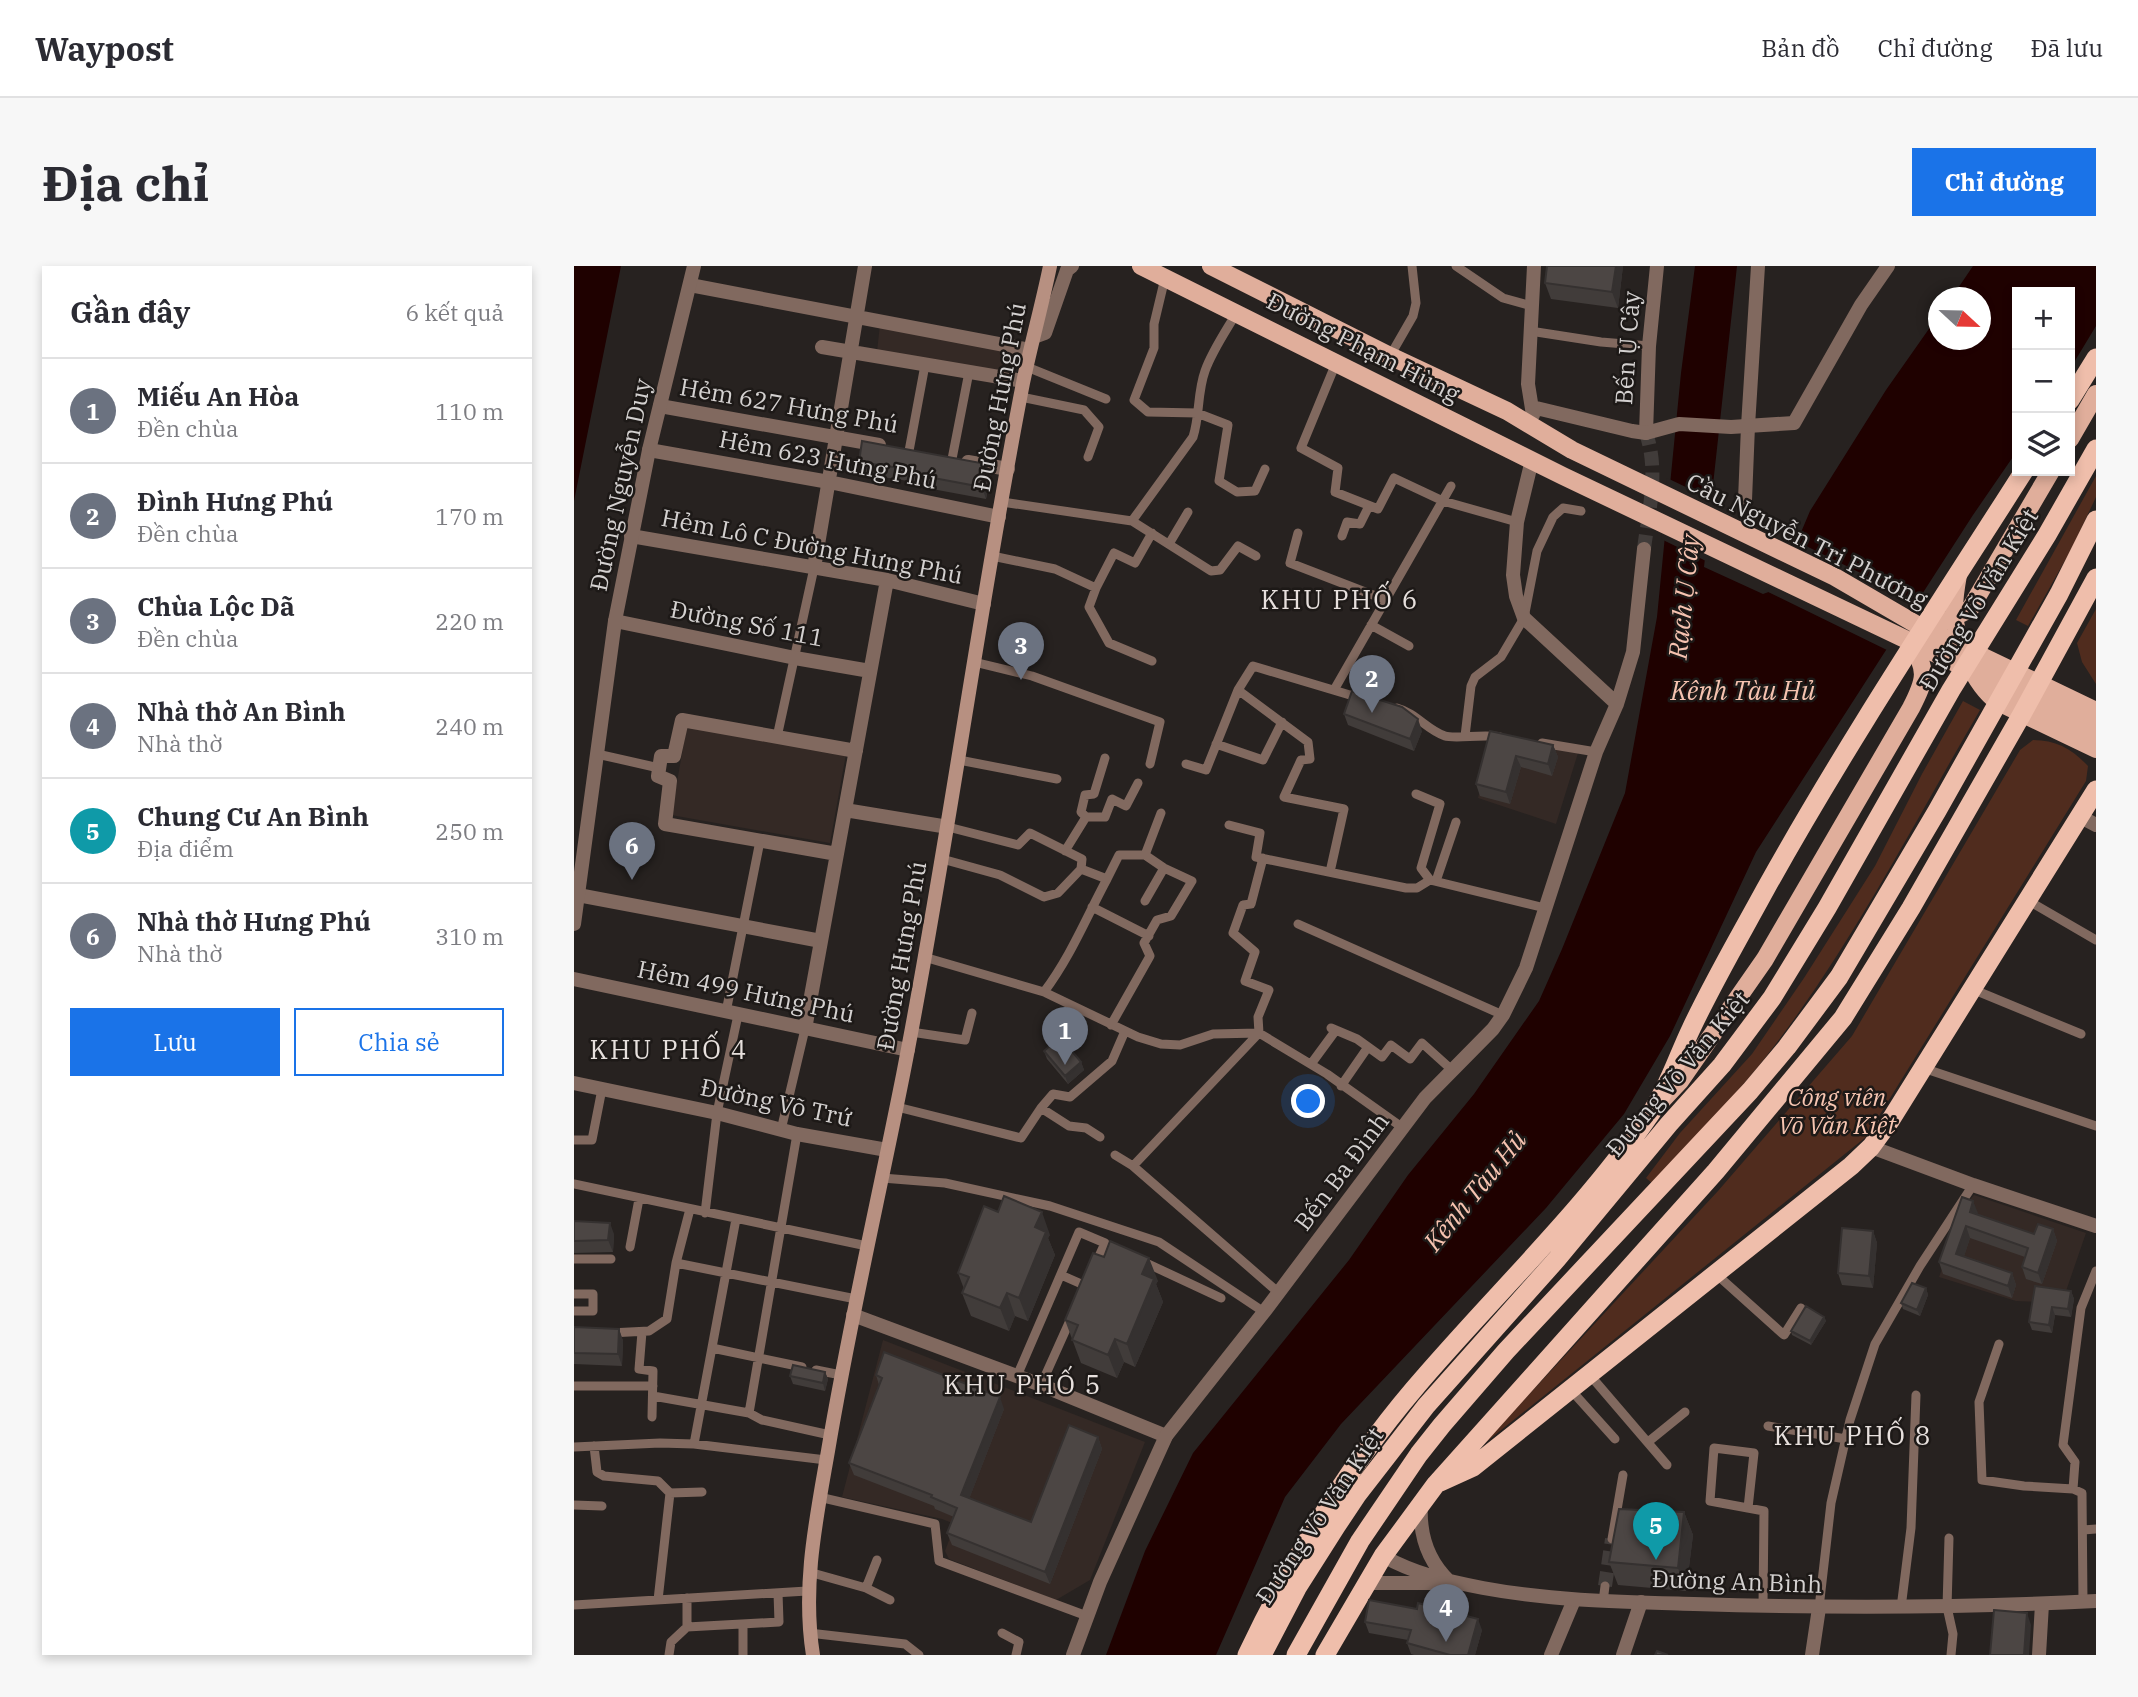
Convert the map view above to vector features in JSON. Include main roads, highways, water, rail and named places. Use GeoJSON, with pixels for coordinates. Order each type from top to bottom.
{"type":"FeatureCollection","features":[{"type":"Feature","properties":{"kind":"highway"},"geometry":{"type":"LineString","coordinates":[[2075,392],[2096,358]]}},
{"type":"Feature","properties":{"kind":"highway","name":"Đường Võ Văn Kiệt"},"geometry":{"type":"LineString","coordinates":[[1247,1655],[1277,1592],[1329,1520],[1357,1495],[1426,1406],[1557,1259],[1669,1124],[1722,1065],[1772,998],[2096,449]]}},
{"type":"Feature","properties":{"kind":"highway","name":"Đường Võ Văn Kiệt"},"geometry":{"type":"LineString","coordinates":[[1262,1655],[1329,1520],[1379,1434],[1412,1391],[1595,1187],[1653,1109],[1692,1026],[1830,776],[2021,476]]}},
{"type":"Feature","properties":{"kind":"highway","name":"Đường Võ Văn Kiệt"},"geometry":{"type":"LineString","coordinates":[[1296,1655],[1360,1541],[1419,1454],[1506,1351],[1700,1147],[1787,1047],[1839,977],[1937,811],[2059,594],[2096,520]]}},
{"type":"Feature","properties":{"kind":"highway"},"geometry":{"type":"LineString","coordinates":[[1325,1655],[1366,1583],[1421,1502],[1716,1171],[1830,1035],[1904,919],[2022,714],[2096,578]]}},
{"type":"Feature","properties":{"kind":"highway"},"geometry":{"type":"LineString","coordinates":[[1436,1484],[1473,1467],[1851,1166],[1871,1147],[2027,900],[2088,821],[2096,790]]}},
{"type":"Feature","properties":{"kind":"highway"},"geometry":{"type":"LineString","coordinates":[[1557,1259],[1595,1187]]}},
{"type":"Feature","properties":{"kind":"highway"},"geometry":{"type":"LineString","coordinates":[[1329,1520],[1383,1556]]}},
{"type":"Feature","properties":{"kind":"highway"},"geometry":{"type":"LineString","coordinates":[[1333,1588],[1350,1581],[1366,1583]]}},
{"type":"Feature","properties":{"kind":"main road","name":"Đường Hưng Phú"},"geometry":{"type":"LineString","coordinates":[[813,1655],[807,1591],[819,1497],[856,1299],[908,1050],[1020,397],[1050,266]]}},
{"type":"Feature","properties":{"kind":"main road","name":"Đường Phạm Hùng"},"geometry":{"type":"LineString","coordinates":[[1141,266],[1563,476]]}},
{"type":"Feature","properties":{"kind":"main road","name":"Đường Phạm Hùng"},"geometry":{"type":"LineString","coordinates":[[1211,266],[1507,411],[1572,450]]}},
{"type":"Feature","properties":{"kind":"main road"},"geometry":{"type":"LineString","coordinates":[[2075,430],[2096,394]]}},
{"type":"Feature","properties":{"kind":"main road","name":"Cầu Nguyễn Tri Phương"},"geometry":{"type":"LineString","coordinates":[[1572,450],[1835,577],[1919,626],[2096,711]]}},
{"type":"Feature","properties":{"kind":"main road","name":"Cầu Nguyễn Tri Phương"},"geometry":{"type":"LineString","coordinates":[[1563,476],[2096,730]]}},
{"type":"Feature","properties":{"kind":"main road"},"geometry":{"type":"LineString","coordinates":[[1919,626],[1948,620],[1970,609],[2048,476]]}},
{"type":"Feature","properties":{"kind":"main road"},"geometry":{"type":"LineString","coordinates":[[1959,573],[1954,610],[1968,662],[1984,691],[1998,702],[2096,749]]}},
{"type":"Feature","properties":{"kind":"main road"},"geometry":{"type":"LineString","coordinates":[[1653,1109],[1680,1081],[1765,959],[1910,708],[1924,678],[1920,657],[1910,642]]}},
{"type":"Feature","properties":{"kind":"water"},"geometry":{"type":"Polygon","coordinates":[[[574,266],[621,266],[574,501],[574,266]]]}},
{"type":"Feature","properties":{"kind":"water","name":"Kênh Tàu Hủ"},"geometry":{"type":"Polygon","coordinates":[[[1695,266],[1737,266],[1704,567],[1763,594],[1777,589],[1810,511],[1886,390],[1928,330],[1928,350],[1991,350],[1991,287],[1959,287],[1973,266],[2096,266],[2096,326],[2075,361],[2075,287],[2012,287],[2012,458],[1756,852],[1670,1036],[1624,1114],[1546,1208],[1341,1424],[1285,1497],[1216,1655],[1106,1655],[1145,1551],[1193,1453],[1349,1260],[1408,1175],[1474,1094],[1539,1001],[1625,793],[1657,617],[1681,373],[1695,266]]]}},
{"type":"Feature","properties":{"kind":"tunnel"},"geometry":{"type":"LineString","coordinates":[[1644,549],[1652,476],[1646,433]]}},
{"type":"Feature","properties":{"kind":"tunnel"},"geometry":{"type":"LineString","coordinates":[[1605,1586],[1612,1539]]}},
{"type":"Feature","properties":{"kind":"place","name":"Chùa Lộc Dã"},"geometry":{"type":"Point","coordinates":[1021,680]}},
{"type":"Feature","properties":{"kind":"place","name":"Đình Hưng Phú"},"geometry":{"type":"Point","coordinates":[1372,713]}},
{"type":"Feature","properties":{"kind":"place","name":"Nhà thờ Hưng Phú"},"geometry":{"type":"Point","coordinates":[632,880]}},
{"type":"Feature","properties":{"kind":"place","name":"Miếu An Hòa"},"geometry":{"type":"Point","coordinates":[1065,1065]}},
{"type":"Feature","properties":{"kind":"place","name":"Chung Cư An Bình"},"geometry":{"type":"Point","coordinates":[1656,1560]}},
{"type":"Feature","properties":{"kind":"place","name":"Nhà thờ An Bình"},"geometry":{"type":"Point","coordinates":[1446,1642]}},
{"type":"Feature","properties":{"kind":"district","name":"KHU PHỐ 6"},"geometry":{"type":"Point","coordinates":[1340,600]}},
{"type":"Feature","properties":{"kind":"district","name":"KHU PHỐ 4"},"geometry":{"type":"Point","coordinates":[669,1050]}},
{"type":"Feature","properties":{"kind":"district","name":"KHU PHỐ 5"},"geometry":{"type":"Point","coordinates":[1023,1385]}},
{"type":"Feature","properties":{"kind":"district","name":"KHU PHỐ 8"},"geometry":{"type":"Point","coordinates":[1853,1436]}},
{"type":"Feature","properties":{"kind":"water label","name":"Rạch Ụ Cây"},"geometry":{"type":"Point","coordinates":[1684,597]}},
{"type":"Feature","properties":{"kind":"park label","name":"Công viên Võ Văn Kiệt"},"geometry":{"type":"Point","coordinates":[1837,1112]}}]}
